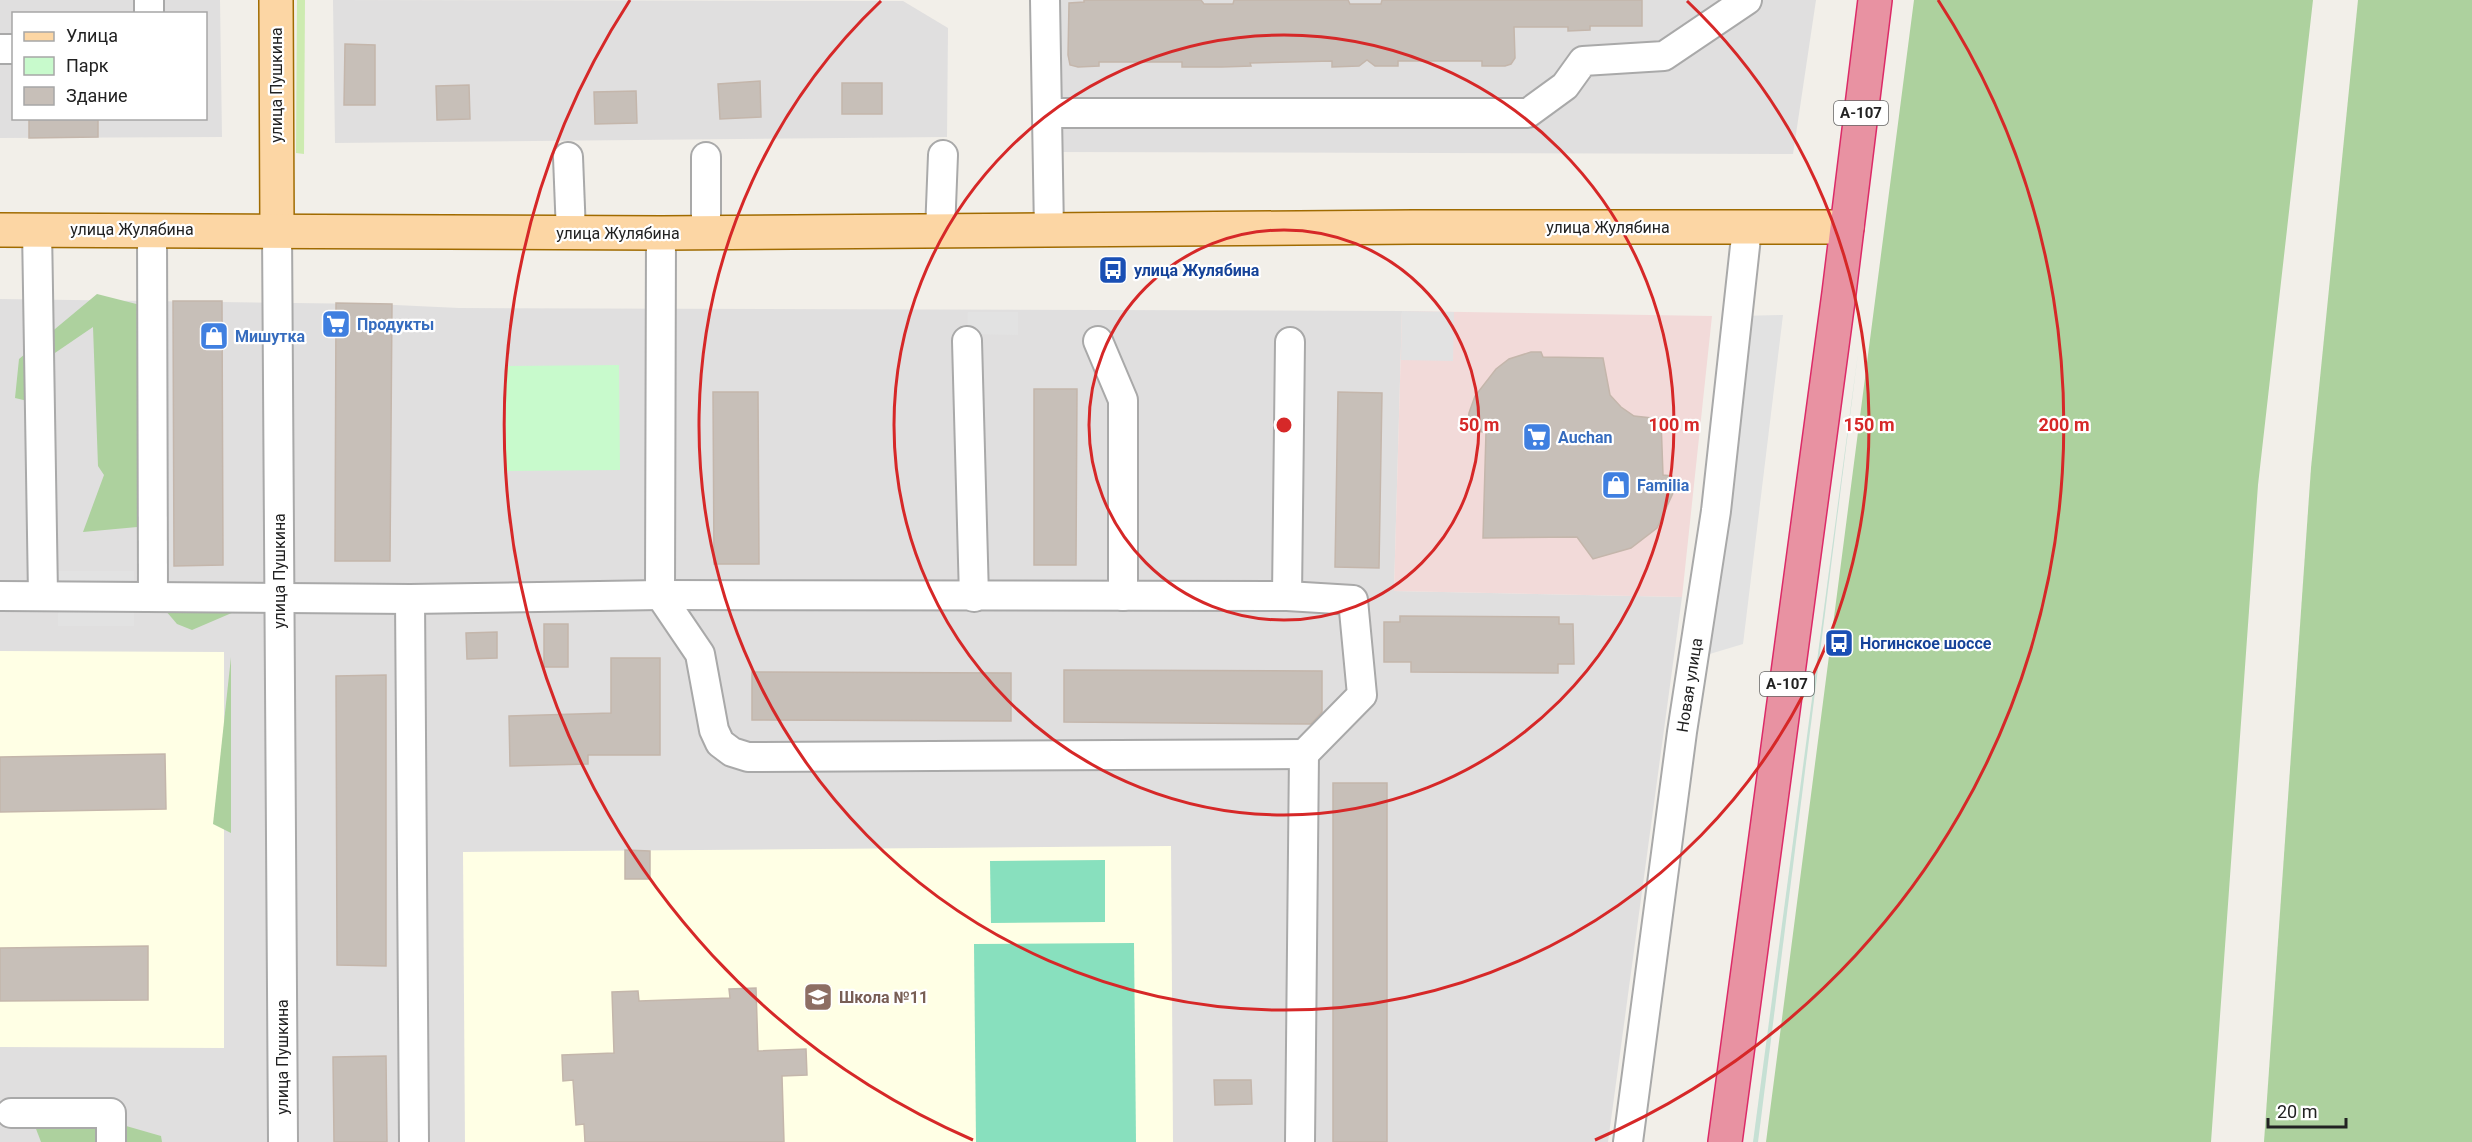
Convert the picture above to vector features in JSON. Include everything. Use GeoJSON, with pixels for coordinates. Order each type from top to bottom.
{"type":"FeatureCollection","features":[{"type":"Feature","properties":{"kind":"highway","name":"А-107"},"geometry":{"type":"LineString","coordinates":[[1725,1142],[1847,227],[1875,0]]}},
{"type":"Feature","properties":{"kind":"main road","name":"улица Пушкина"},"geometry":{"type":"LineString","coordinates":[[276,0],[277,230]]}},
{"type":"Feature","properties":{"kind":"main road","name":"улица Жулябина"},"geometry":{"type":"LineString","coordinates":[[0,230],[661,233],[1413,227],[1847,227]]}},
{"type":"Feature","properties":{"kind":"street"},"geometry":{"type":"LineString","coordinates":[[1045,0],[1049,231]]}},
{"type":"Feature","properties":{"kind":"street"},"geometry":{"type":"LineString","coordinates":[[1047,113],[1528,113],[1565,86],[1583,61],[1664,56],[1747,0]]}},
{"type":"Feature","properties":{"kind":"street"},"geometry":{"type":"LineString","coordinates":[[940,232],[943,155]]}},
{"type":"Feature","properties":{"kind":"street"},"geometry":{"type":"LineString","coordinates":[[568,157],[571,233]]}},
{"type":"Feature","properties":{"kind":"street"},"geometry":{"type":"LineString","coordinates":[[706,157],[706,232]]}},
{"type":"Feature","properties":{"kind":"street","name":"Новая улица"},"geometry":{"type":"LineString","coordinates":[[1628,1142],[1682,732],[1716,511],[1747,228]]}},
{"type":"Feature","properties":{"kind":"street"},"geometry":{"type":"LineString","coordinates":[[37,229],[43,595]]}},
{"type":"Feature","properties":{"kind":"street"},"geometry":{"type":"LineString","coordinates":[[152,229],[153,596]]}},
{"type":"Feature","properties":{"kind":"street","name":"улица Пушкина"},"geometry":{"type":"LineString","coordinates":[[277,230],[283,1142]]}},
{"type":"Feature","properties":{"kind":"street"},"geometry":{"type":"LineString","coordinates":[[661,233],[660,595],[700,654],[714,730],[720,743],[732,752],[747,757],[1304,754]]}},
{"type":"Feature","properties":{"kind":"street"},"geometry":{"type":"LineString","coordinates":[[967,341],[974,597]]}},
{"type":"Feature","properties":{"kind":"street"},"geometry":{"type":"LineString","coordinates":[[1098,341],[1123,400],[1123,596]]}},
{"type":"Feature","properties":{"kind":"street"},"geometry":{"type":"LineString","coordinates":[[1287,596],[1290,342]]}},
{"type":"Feature","properties":{"kind":"street"},"geometry":{"type":"LineString","coordinates":[[0,596],[410,598],[660,595],[1287,596],[1353,600],[1362,695],[1304,754],[1300,1142]]}},
{"type":"Feature","properties":{"kind":"street"},"geometry":{"type":"LineString","coordinates":[[410,598],[414,1142]]}},
{"type":"Feature","properties":{"kind":"street"},"geometry":{"type":"LineString","coordinates":[[10,1113],[111,1113],[111,1142]]}},
{"type":"Feature","properties":{"kind":"shaded area"},"geometry":{"type":"Polygon","coordinates":[[[0,0],[220,0],[222,137],[0,138],[0,0]]]}},
{"type":"Feature","properties":{"kind":"shaded area"},"geometry":{"type":"Polygon","coordinates":[[[333,0],[903,1],[948,28],[947,137],[335,143],[333,0]]]}},
{"type":"Feature","properties":{"kind":"shaded area"},"geometry":{"type":"Polygon","coordinates":[[[1055,0],[1816,0],[1793,154],[1056,152],[1055,0]]]}},
{"type":"Feature","properties":{"kind":"shaded area"},"geometry":{"type":"Polygon","coordinates":[[[0,299],[374,304],[459,308],[1402,311],[1394,591],[1682,597],[1608,1142],[0,1142],[0,299]]]}},
{"type":"Feature","properties":{"kind":"shaded area"},"geometry":{"type":"Polygon","coordinates":[[[1402,311],[1712,316],[1682,597],[1394,591],[1402,311]]]}},
{"type":"Feature","properties":{"kind":"shaded area"},"geometry":{"type":"Polygon","coordinates":[[[1402,311],[1454,312],[1453,361],[1401,360],[1402,311]]]}},
{"type":"Feature","properties":{"kind":"shaded area"},"geometry":{"type":"Polygon","coordinates":[[[968,312],[1018,312],[1018,335],[967,334],[968,312]]]}},
{"type":"Feature","properties":{"kind":"shaded area"},"geometry":{"type":"Polygon","coordinates":[[[1783,315],[1743,644],[1703,656],[1738,316],[1783,315]]]}},
{"type":"Feature","properties":{"kind":"shaded area"},"geometry":{"type":"Polygon","coordinates":[[[1858,353],[1758,1142],[1753,1142],[1858,353]]]}},
{"type":"Feature","properties":{"kind":"shaded area"},"geometry":{"type":"Polygon","coordinates":[[[58,571],[134,571],[134,626],[58,626],[58,571]]]}},
{"type":"Feature","properties":{"kind":"shaded area"},"geometry":{"type":"Polygon","coordinates":[[[0,651],[224,652],[224,1048],[0,1047],[0,651]]]}},
{"type":"Feature","properties":{"kind":"shaded area","name":"Школа №11"},"geometry":{"type":"Polygon","coordinates":[[[1171,846],[1173,1142],[465,1142],[463,852],[1171,846]]]}},
{"type":"Feature","properties":{"kind":"green space"},"geometry":{"type":"Polygon","coordinates":[[[297,0],[305,0],[304,154],[296,153],[297,0]]]}},
{"type":"Feature","properties":{"kind":"green space"},"geometry":{"type":"Polygon","coordinates":[[[1914,0],[2313,0],[2258,485],[2211,1142],[1766,1142],[1914,0]]]}},
{"type":"Feature","properties":{"kind":"green space"},"geometry":{"type":"Polygon","coordinates":[[[2358,0],[2472,0],[2472,1142],[2264,1142],[2311,468],[2358,0]]]}},
{"type":"Feature","properties":{"kind":"green space"},"geometry":{"type":"Polygon","coordinates":[[[97,294],[160,310],[159,525],[83,532],[104,475],[98,466],[93,327],[49,357],[53,407],[15,398],[19,359],[97,294]]]}},
{"type":"Feature","properties":{"kind":"green space"},"geometry":{"type":"Polygon","coordinates":[[[619,365],[620,470],[506,471],[505,366],[619,365]]]}},
{"type":"Feature","properties":{"kind":"green space"},"geometry":{"type":"Polygon","coordinates":[[[201,588],[234,612],[192,630],[177,624],[160,604],[201,588]]]}},
{"type":"Feature","properties":{"kind":"green space"},"geometry":{"type":"Polygon","coordinates":[[[231,657],[231,833],[213,824],[231,657]]]}},
{"type":"Feature","properties":{"kind":"green space"},"geometry":{"type":"Polygon","coordinates":[[[1105,860],[1105,922],[991,923],[990,861],[1105,860]]]}},
{"type":"Feature","properties":{"kind":"green space"},"geometry":{"type":"Polygon","coordinates":[[[1134,943],[1136,1142],[976,1142],[974,944],[1134,943]]]}},
{"type":"Feature","properties":{"kind":"green space"},"geometry":{"type":"Polygon","coordinates":[[[30,1113],[81,1113],[161,1136],[162,1142],[41,1142],[30,1113]]]}},
{"type":"Feature","properties":{"kind":"building"},"geometry":{"type":"Polygon","coordinates":[[[1084,0],[1201,0],[1204,4],[1233,4],[1234,0],[1348,0],[1350,4],[1381,4],[1382,0],[1642,0],[1642,26],[1590,26],[1590,30],[1568,31],[1568,27],[1514,27],[1515,58],[1511,64],[1505,66],[1482,66],[1482,61],[1398,61],[1398,66],[1375,66],[1367,60],[1359,66],[1332,67],[1332,61],[1250,63],[1251,66],[1222,67],[1182,67],[1182,62],[1099,62],[1099,66],[1078,67],[1070,65],[1068,55],[1069,3],[1084,2],[1084,0]]]}},
{"type":"Feature","properties":{"kind":"building"},"geometry":{"type":"Polygon","coordinates":[[[345,44],[375,45],[375,105],[344,105],[345,44]]]}},
{"type":"Feature","properties":{"kind":"building"},"geometry":{"type":"Polygon","coordinates":[[[760,81],[761,117],[720,119],[718,84],[760,81]]]}},
{"type":"Feature","properties":{"kind":"building"},"geometry":{"type":"Polygon","coordinates":[[[842,83],[882,83],[882,114],[842,114],[842,83]]]}},
{"type":"Feature","properties":{"kind":"building"},"geometry":{"type":"Polygon","coordinates":[[[469,85],[470,119],[437,120],[436,86],[469,85]]]}},
{"type":"Feature","properties":{"kind":"building"},"geometry":{"type":"Polygon","coordinates":[[[636,91],[637,123],[595,124],[594,92],[636,91]]]}},
{"type":"Feature","properties":{"kind":"building"},"geometry":{"type":"Polygon","coordinates":[[[29,120],[98,120],[98,137],[29,138],[29,120]]]}},
{"type":"Feature","properties":{"kind":"building"},"geometry":{"type":"Polygon","coordinates":[[[173,301],[222,301],[223,565],[174,566],[173,301]]]}},
{"type":"Feature","properties":{"kind":"building"},"geometry":{"type":"Polygon","coordinates":[[[336,303],[392,304],[390,561],[335,561],[336,303]]]}},
{"type":"Feature","properties":{"kind":"building"},"geometry":{"type":"Polygon","coordinates":[[[1531,352],[1541,352],[1543,357],[1603,358],[1610,395],[1621,407],[1634,416],[1661,419],[1663,475],[1672,476],[1673,493],[1657,528],[1631,548],[1593,559],[1577,537],[1483,538],[1486,432],[1467,431],[1469,413],[1475,396],[1496,369],[1509,359],[1531,352]]]}},
{"type":"Feature","properties":{"kind":"building"},"geometry":{"type":"Polygon","coordinates":[[[1034,389],[1077,389],[1076,565],[1034,565],[1034,389]]]}},
{"type":"Feature","properties":{"kind":"building"},"geometry":{"type":"Polygon","coordinates":[[[713,392],[758,392],[759,564],[714,564],[713,392]]]}},
{"type":"Feature","properties":{"kind":"building"},"geometry":{"type":"Polygon","coordinates":[[[1338,392],[1382,393],[1379,568],[1335,567],[1338,392]]]}},
{"type":"Feature","properties":{"kind":"building"},"geometry":{"type":"Polygon","coordinates":[[[1400,616],[1559,617],[1559,624],[1573,624],[1574,664],[1558,664],[1558,673],[1411,672],[1411,662],[1384,662],[1384,622],[1400,622],[1400,616]]]}},
{"type":"Feature","properties":{"kind":"building"},"geometry":{"type":"Polygon","coordinates":[[[544,624],[568,624],[568,667],[544,667],[544,624]]]}},
{"type":"Feature","properties":{"kind":"building"},"geometry":{"type":"Polygon","coordinates":[[[497,632],[497,658],[467,659],[466,633],[497,632]]]}},
{"type":"Feature","properties":{"kind":"building"},"geometry":{"type":"Polygon","coordinates":[[[611,658],[660,658],[660,755],[588,755],[588,764],[510,766],[509,716],[611,713],[611,658]]]}},
{"type":"Feature","properties":{"kind":"building"},"geometry":{"type":"Polygon","coordinates":[[[1064,670],[1322,671],[1322,712],[1311,724],[1064,722],[1064,670]]]}},
{"type":"Feature","properties":{"kind":"building"},"geometry":{"type":"Polygon","coordinates":[[[752,672],[1011,673],[1011,721],[752,720],[752,672]]]}},
{"type":"Feature","properties":{"kind":"building"},"geometry":{"type":"Polygon","coordinates":[[[386,675],[386,966],[337,965],[336,676],[386,675]]]}},
{"type":"Feature","properties":{"kind":"building"},"geometry":{"type":"Polygon","coordinates":[[[165,754],[166,809],[0,812],[0,757],[165,754]]]}},
{"type":"Feature","properties":{"kind":"building"},"geometry":{"type":"Polygon","coordinates":[[[1333,783],[1387,783],[1387,1142],[1333,1142],[1333,783]]]}},
{"type":"Feature","properties":{"kind":"building"},"geometry":{"type":"Polygon","coordinates":[[[625,850],[650,851],[650,879],[625,879],[625,850]]]}},
{"type":"Feature","properties":{"kind":"building"},"geometry":{"type":"Polygon","coordinates":[[[148,946],[148,1000],[0,1001],[0,948],[148,946]]]}},
{"type":"Feature","properties":{"kind":"building"},"geometry":{"type":"Polygon","coordinates":[[[756,988],[758,1051],[806,1049],[807,1075],[782,1076],[784,1142],[585,1142],[584,1124],[576,1125],[573,1080],[563,1081],[562,1055],[614,1053],[612,992],[638,991],[639,1001],[730,998],[729,989],[756,988]]]}},
{"type":"Feature","properties":{"kind":"building"},"geometry":{"type":"Polygon","coordinates":[[[386,1056],[387,1142],[334,1142],[333,1057],[386,1056]]]}},
{"type":"Feature","properties":{"kind":"building"},"geometry":{"type":"Polygon","coordinates":[[[1214,1080],[1251,1080],[1252,1104],[1215,1105],[1214,1080]]]}},
{"type":"Feature","properties":{"kind":"place","name":"улица Жулябина"},"geometry":{"type":"Point","coordinates":[1113,270]}},
{"type":"Feature","properties":{"kind":"place","name":"Продукты"},"geometry":{"type":"Point","coordinates":[336,324]}},
{"type":"Feature","properties":{"kind":"place","name":"Мишутка"},"geometry":{"type":"Point","coordinates":[214,336]}},
{"type":"Feature","properties":{"kind":"place","name":"Auchan"},"geometry":{"type":"Point","coordinates":[1537,437]}},
{"type":"Feature","properties":{"kind":"place","name":"Familia"},"geometry":{"type":"Point","coordinates":[1616,485]}},
{"type":"Feature","properties":{"kind":"place","name":"Ногинское шоссе"},"geometry":{"type":"Point","coordinates":[1839,643]}},
{"type":"Feature","properties":{"kind":"place","name":"Школа №11"},"geometry":{"type":"Point","coordinates":[818,997]}}]}
